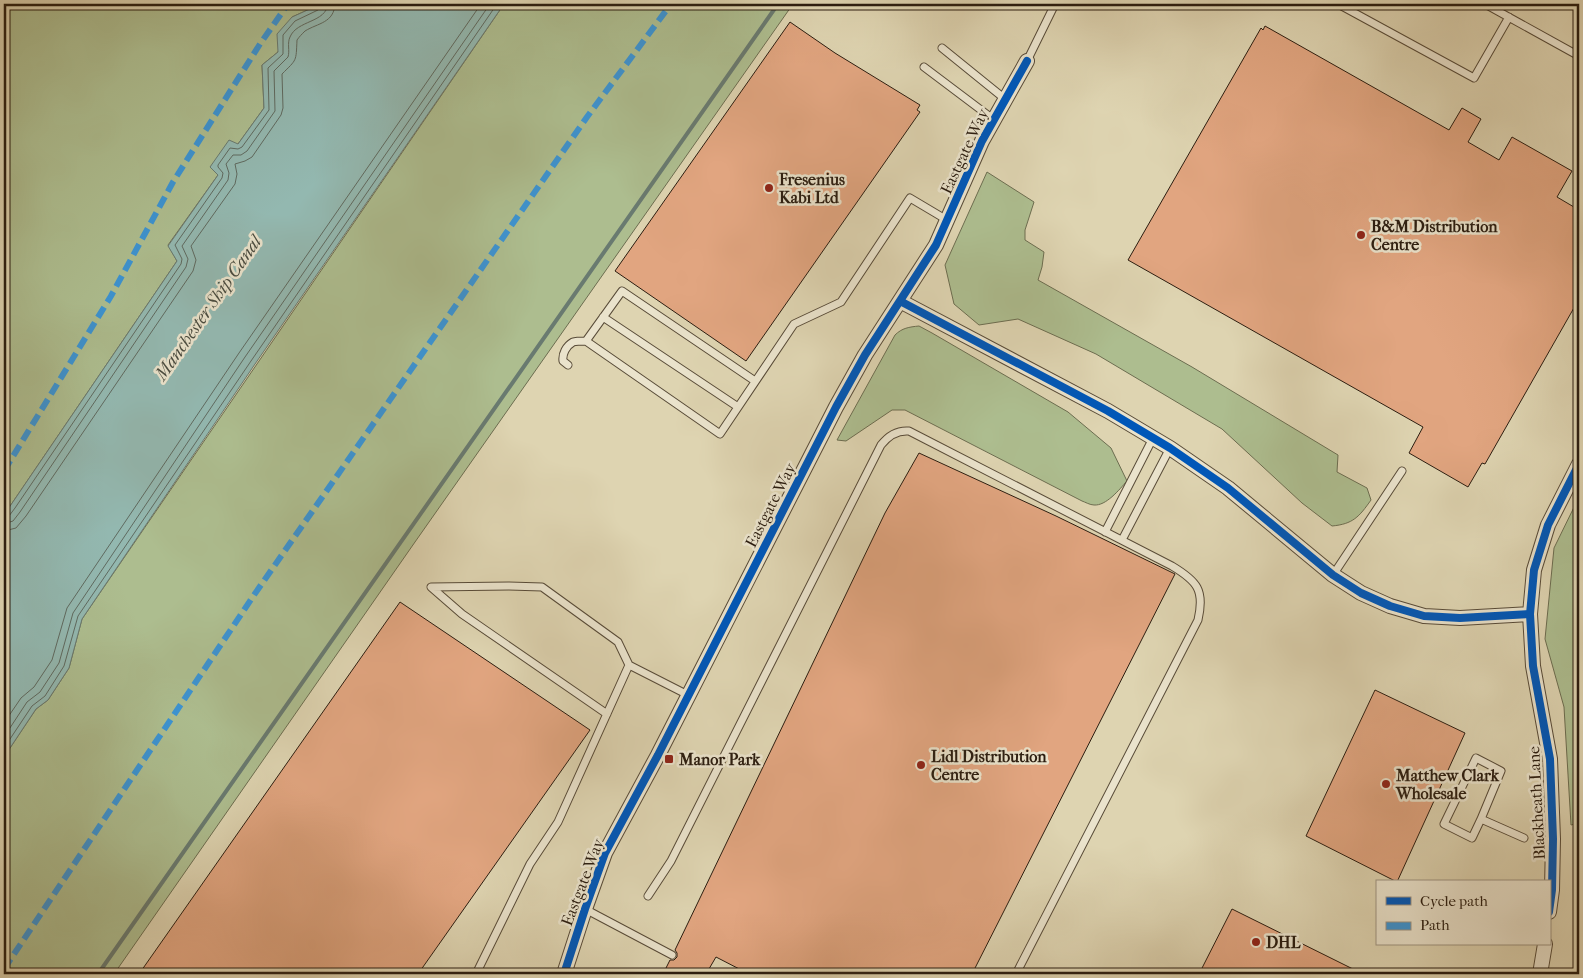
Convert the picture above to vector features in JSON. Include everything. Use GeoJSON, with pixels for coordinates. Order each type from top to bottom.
{"type":"FeatureCollection","features":[{"type":"Feature","properties":{"kind":"street","name":"Eastgate Way"},"geometry":{"type":"LineString","coordinates":[[564,974],[605,853],[658,755],[836,407],[865,355],[936,245],[982,141],[1027,61]]}},
{"type":"Feature","properties":{"kind":"street"},"geometry":{"type":"LineString","coordinates":[[900,301],[1108,411],[1170,448],[1228,488],[1333,574],[1361,593],[1390,606],[1424,616],[1460,618],[1530,614]]}},
{"type":"Feature","properties":{"kind":"street","name":"Blackheath Lane"},"geometry":{"type":"LineString","coordinates":[[1550,905],[1553,840],[1550,759],[1533,666],[1530,614],[1534,570],[1548,526],[1579,464]]}},
{"type":"Feature","properties":{"kind":"street"},"geometry":{"type":"LineString","coordinates":[[1540,974],[1545,946]]}},
{"type":"Feature","properties":{"kind":"lane"},"geometry":{"type":"LineString","coordinates":[[1027,61],[1055,4]]}},
{"type":"Feature","properties":{"kind":"lane"},"geometry":{"type":"LineString","coordinates":[[1338,4],[1474,78],[1509,17]]}},
{"type":"Feature","properties":{"kind":"lane"},"geometry":{"type":"LineString","coordinates":[[1485,4],[1579,56]]}},
{"type":"Feature","properties":{"kind":"lane"},"geometry":{"type":"LineString","coordinates":[[942,48],[1005,99]]}},
{"type":"Feature","properties":{"kind":"lane"},"geometry":{"type":"LineString","coordinates":[[924,67],[993,119]]}},
{"type":"Feature","properties":{"kind":"lane"},"geometry":{"type":"LineString","coordinates":[[568,365],[563,361],[562,355],[566,349],[573,342],[586,341],[720,434],[794,324],[841,302],[910,198],[947,220]]}},
{"type":"Feature","properties":{"kind":"lane"},"geometry":{"type":"LineString","coordinates":[[586,341],[622,291],[755,382]]}},
{"type":"Feature","properties":{"kind":"lane"},"geometry":{"type":"LineString","coordinates":[[603,316],[738,407]]}},
{"type":"Feature","properties":{"kind":"lane"},"geometry":{"type":"LineString","coordinates":[[648,896],[671,861],[881,445],[891,435],[904,431],[915,433],[1172,566],[1189,577],[1200,591],[1202,599],[1198,620],[1016,974]]}},
{"type":"Feature","properties":{"kind":"lane"},"geometry":{"type":"LineString","coordinates":[[1106,532],[1153,438]]}},
{"type":"Feature","properties":{"kind":"lane"},"geometry":{"type":"LineString","coordinates":[[1122,540],[1170,448]]}},
{"type":"Feature","properties":{"kind":"lane"},"geometry":{"type":"LineString","coordinates":[[1333,574],[1402,471]]}},
{"type":"Feature","properties":{"kind":"lane"},"geometry":{"type":"LineString","coordinates":[[607,714],[462,614],[431,587],[542,587],[618,642],[629,665],[688,695]]}},
{"type":"Feature","properties":{"kind":"lane"},"geometry":{"type":"LineString","coordinates":[[476,974],[530,864],[558,822],[629,665]]}},
{"type":"Feature","properties":{"kind":"lane"},"geometry":{"type":"LineString","coordinates":[[1476,758],[1501,771],[1481,819],[1472,838],[1444,824],[1476,758]]}},
{"type":"Feature","properties":{"kind":"lane"},"geometry":{"type":"LineString","coordinates":[[1481,819],[1524,838]]}},
{"type":"Feature","properties":{"kind":"lane"},"geometry":{"type":"LineString","coordinates":[[585,909],[672,956]]}},
{"type":"Feature","properties":{"kind":"green space"},"geometry":{"type":"Polygon","coordinates":[[[4,4],[321,4],[292,17],[278,52],[262,65],[264,108],[238,144],[210,167],[218,175],[168,245],[177,261],[4,515],[4,4]]]}},
{"type":"Feature","properties":{"kind":"green space"},"geometry":{"type":"Polygon","coordinates":[[[504,4],[793,4],[114,974],[4,974],[4,771],[8,751],[36,709],[48,700],[69,668],[82,619],[504,4]]]}},
{"type":"Feature","properties":{"kind":"green space"},"geometry":{"type":"Polygon","coordinates":[[[987,172],[1034,202],[1025,230],[1025,240],[1044,252],[1038,280],[1192,367],[1338,455],[1337,472],[1367,488],[1371,500],[1363,511],[1355,519],[1332,526],[1302,503],[1222,429],[1096,354],[1018,319],[979,325],[954,304],[945,265],[987,172]]]}},
{"type":"Feature","properties":{"kind":"green space"},"geometry":{"type":"Polygon","coordinates":[[[919,326],[1068,412],[1111,448],[1127,481],[1108,500],[1099,505],[1089,504],[905,410],[892,410],[846,441],[837,440],[895,335],[906,328],[919,326]]]}},
{"type":"Feature","properties":{"kind":"green space"},"geometry":{"type":"Polygon","coordinates":[[[1579,497],[1579,823],[1571,825],[1564,707],[1545,639],[1554,548],[1579,497]]]}},
{"type":"Feature","properties":{"kind":"water","name":"Manchester Ship Canal"},"geometry":{"type":"Polygon","coordinates":[[[321,4],[504,4],[255,364],[82,619],[69,668],[48,700],[36,709],[8,751],[4,771],[4,515],[177,261],[168,246],[218,175],[210,167],[229,140],[238,144],[264,108],[262,65],[278,52],[277,34],[292,17],[321,4]]]}},
{"type":"Feature","properties":{"kind":"building","name":"Fresenius Kabi Ltd"},"geometry":{"type":"Polygon","coordinates":[[[790,22],[835,53],[920,105],[917,110],[920,112],[746,361],[615,271],[790,22]]]}},
{"type":"Feature","properties":{"kind":"building","name":"B&M Distribution Centre"},"geometry":{"type":"Polygon","coordinates":[[[1265,26],[1449,130],[1462,108],[1481,119],[1468,142],[1499,160],[1512,137],[1572,171],[1557,197],[1579,210],[1579,299],[1485,464],[1482,463],[1468,487],[1409,453],[1423,427],[1128,260],[1261,28],[1263,30],[1265,26]]]}},
{"type":"Feature","properties":{"kind":"building","name":"Lidl Distribution Centre"},"geometry":{"type":"Polygon","coordinates":[[[919,453],[1056,516],[1175,574],[972,974],[749,974],[716,957],[706,974],[663,974],[670,960],[674,960],[677,957],[675,950],[885,513],[919,453]]]}},
{"type":"Feature","properties":{"kind":"building"},"geometry":{"type":"Polygon","coordinates":[[[400,602],[590,730],[418,974],[139,974],[400,602]]]}},
{"type":"Feature","properties":{"kind":"building","name":"Matthew Clark Wholesale"},"geometry":{"type":"Polygon","coordinates":[[[1375,690],[1465,733],[1398,880],[1393,880],[1306,836],[1375,690]]]}},
{"type":"Feature","properties":{"kind":"building","name":"DHL"},"geometry":{"type":"Polygon","coordinates":[[[1232,909],[1363,974],[1199,974],[1232,909]]]}},
{"type":"Feature","properties":{"kind":"waterway"},"geometry":{"type":"LineString","coordinates":[[98,974],[778,4]]}},
{"type":"Feature","properties":{"kind":"marked path"},"geometry":{"type":"LineString","coordinates":[[4,471],[111,296],[173,182],[260,44],[288,4]]}},
{"type":"Feature","properties":{"kind":"marked path"},"geometry":{"type":"LineString","coordinates":[[4,969],[254,595],[587,117],[671,4]]}},
{"type":"Feature","properties":{"kind":"cycle path"},"geometry":{"type":"LineString","coordinates":[[564,974],[605,853],[658,755],[836,407],[865,355],[936,245],[982,141],[1027,61]]}},
{"type":"Feature","properties":{"kind":"cycle path"},"geometry":{"type":"LineString","coordinates":[[900,301],[1108,411],[1170,448],[1228,488],[1333,575],[1361,593],[1390,606],[1424,616],[1460,618],[1530,614]]}},
{"type":"Feature","properties":{"kind":"cycle path"},"geometry":{"type":"LineString","coordinates":[[1550,905],[1553,839],[1550,759],[1533,666],[1530,614],[1534,570],[1548,525],[1579,464]]}},
{"type":"Feature","properties":{"kind":"place","name":"Fresenius Kabi Ltd"},"geometry":{"type":"Point","coordinates":[769,188]}},
{"type":"Feature","properties":{"kind":"place","name":"B&M Distribution Centre"},"geometry":{"type":"Point","coordinates":[1361,235]}},
{"type":"Feature","properties":{"kind":"place","name":"Manor Park"},"geometry":{"type":"Point","coordinates":[669,759]}},
{"type":"Feature","properties":{"kind":"place","name":"Lidl Distribution Centre"},"geometry":{"type":"Point","coordinates":[921,765]}},
{"type":"Feature","properties":{"kind":"place","name":"Matthew Clark Wholesale"},"geometry":{"type":"Point","coordinates":[1386,784]}},
{"type":"Feature","properties":{"kind":"place","name":"DHL"},"geometry":{"type":"Point","coordinates":[1256,942]}}]}
